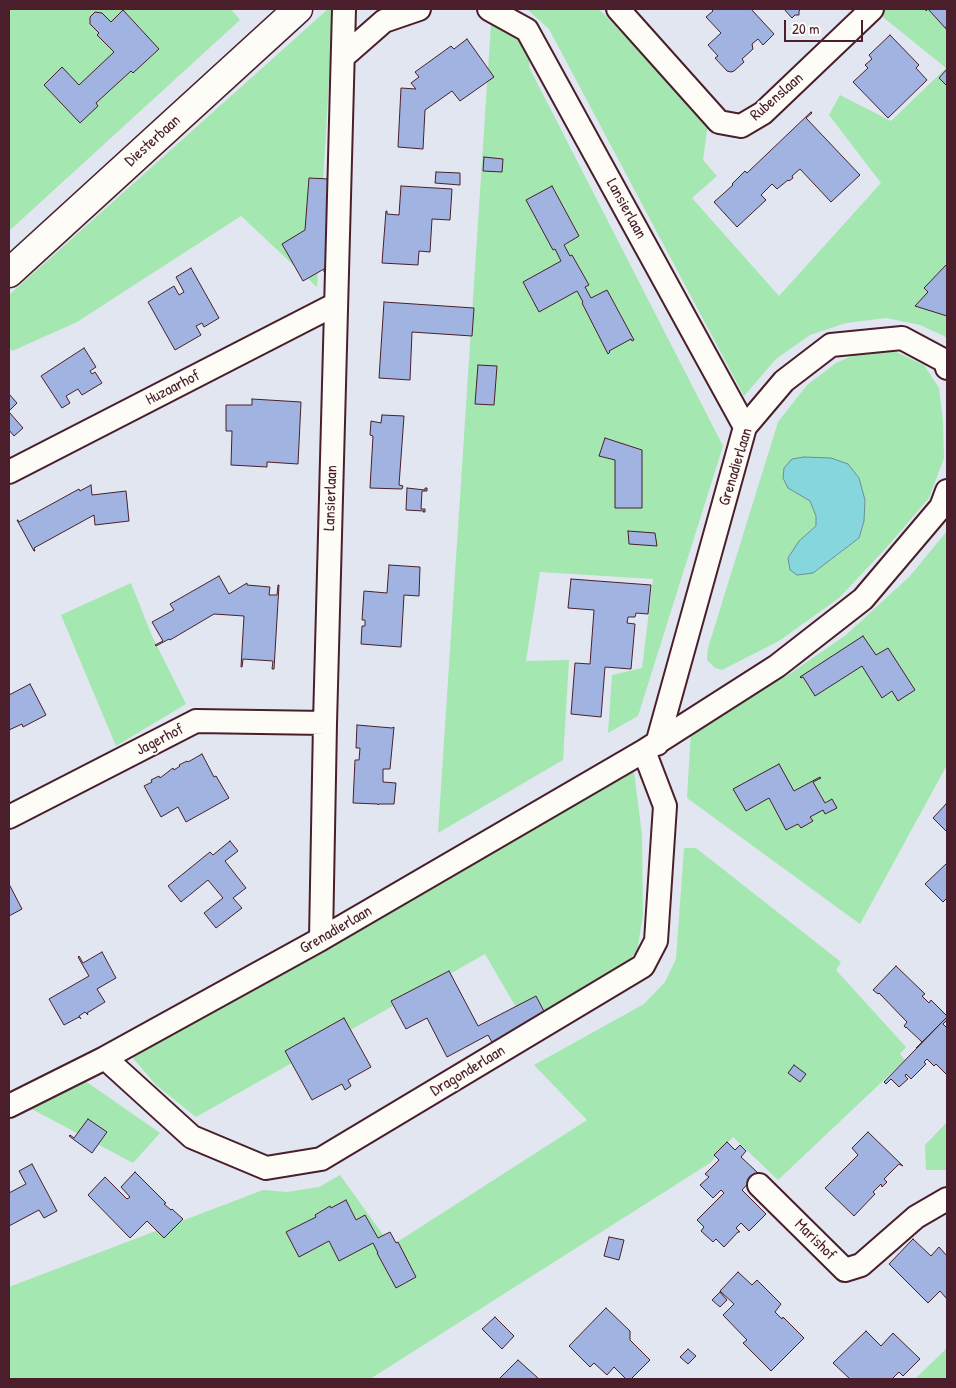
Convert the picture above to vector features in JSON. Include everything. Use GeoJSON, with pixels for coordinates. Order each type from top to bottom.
{"type":"FeatureCollection","features":[{"type":"Feature","properties":{"kind":"street","name":"Diesterbaan"},"geometry":{"type":"LineString","coordinates":[[9,273],[298,9]]}},
{"type":"Feature","properties":{"kind":"street","name":"Lansierlaan"},"geometry":{"type":"LineString","coordinates":[[321,939],[344,9]]}},
{"type":"Feature","properties":{"kind":"street"},"geometry":{"type":"LineString","coordinates":[[343,57],[384,21],[419,9]]}},
{"type":"Feature","properties":{"kind":"street","name":"Lansierlaan"},"geometry":{"type":"LineString","coordinates":[[489,9],[528,30],[745,427]]}},
{"type":"Feature","properties":{"kind":"street","name":"Rubenslaan"},"geometry":{"type":"LineString","coordinates":[[618,9],[719,122],[741,126],[763,113],[872,9]]}},
{"type":"Feature","properties":{"kind":"street","name":"Huzaarhof"},"geometry":{"type":"LineString","coordinates":[[9,472],[336,304]]}},
{"type":"Feature","properties":{"kind":"street","name":"Grenadierlaan"},"geometry":{"type":"LineString","coordinates":[[650,748],[745,427],[784,381],[831,345],[902,338],[945,361],[947,368]]}},
{"type":"Feature","properties":{"kind":"street","name":"Grenadierlaan"},"geometry":{"type":"LineString","coordinates":[[9,1106],[105,1058],[321,939],[650,748],[777,666],[863,599],[941,507],[947,491]]}},
{"type":"Feature","properties":{"kind":"street","name":"Jagerhof"},"geometry":{"type":"LineString","coordinates":[[9,817],[196,721],[325,723]]}},
{"type":"Feature","properties":{"kind":"street","name":"Dragonderlaan"},"geometry":{"type":"LineString","coordinates":[[105,1058],[192,1137],[266,1168],[321,1159],[643,966],[656,941],[665,806],[650,748]]}},
{"type":"Feature","properties":{"kind":"street","name":"Marishof"},"geometry":{"type":"LineString","coordinates":[[759,1185],[844,1270],[861,1265],[916,1217],[947,1199]]}},
{"type":"Feature","properties":{"kind":"green space"},"geometry":{"type":"Polygon","coordinates":[[[9,9],[231,9],[240,20],[9,231],[9,9]]]}},
{"type":"Feature","properties":{"kind":"green space"},"geometry":{"type":"Polygon","coordinates":[[[328,9],[333,9],[317,287],[241,216],[77,322],[12,351],[9,347],[9,295],[328,9]]]}},
{"type":"Feature","properties":{"kind":"green space"},"geometry":{"type":"Polygon","coordinates":[[[527,9],[599,9],[708,124],[703,160],[717,176],[692,198],[779,296],[881,183],[829,115],[840,95],[891,121],[946,68],[873,9],[947,9],[947,339],[920,325],[886,318],[846,323],[810,335],[776,359],[744,396],[549,29],[527,9]]]}},
{"type":"Feature","properties":{"kind":"green space"},"geometry":{"type":"Polygon","coordinates":[[[491,24],[518,39],[530,55],[529,67],[723,446],[638,716],[608,733],[612,675],[642,668],[653,579],[540,572],[526,661],[569,660],[563,760],[438,833],[491,24]]]}},
{"type":"Feature","properties":{"kind":"green space"},"geometry":{"type":"Polygon","coordinates":[[[894,351],[924,365],[939,388],[943,421],[944,458],[929,498],[887,547],[839,598],[779,641],[722,670],[715,668],[707,660],[708,648],[778,422],[807,385],[836,363],[861,352],[894,351]],[[810,501],[816,516],[816,526],[799,541],[813,573],[859,538],[864,521],[810,501]]]}},
{"type":"Feature","properties":{"kind":"green space"},"geometry":{"type":"Polygon","coordinates":[[[947,531],[947,765],[860,924],[687,798],[691,730],[788,675],[846,635],[910,576],[947,531]]]}},
{"type":"Feature","properties":{"kind":"green space"},"geometry":{"type":"Polygon","coordinates":[[[131,583],[152,636],[186,704],[116,746],[61,615],[131,583]]]}},
{"type":"Feature","properties":{"kind":"green space"},"geometry":{"type":"Polygon","coordinates":[[[633,764],[642,835],[643,915],[637,951],[622,968],[524,1021],[485,954],[196,1117],[156,1085],[126,1050],[633,764]]]}},
{"type":"Feature","properties":{"kind":"green space"},"geometry":{"type":"Polygon","coordinates":[[[684,848],[696,848],[841,962],[836,970],[906,1047],[900,1054],[905,1060],[778,1180],[733,1137],[710,1163],[370,1379],[9,1379],[9,1287],[263,1190],[287,1192],[319,1187],[340,1175],[391,1246],[587,1120],[534,1065],[644,1004],[665,982],[676,959],[684,848]]]}},
{"type":"Feature","properties":{"kind":"green space"},"geometry":{"type":"Polygon","coordinates":[[[81,1078],[160,1133],[133,1163],[28,1107],[81,1078]]]}},
{"type":"Feature","properties":{"kind":"green space"},"geometry":{"type":"Polygon","coordinates":[[[947,1122],[947,1170],[926,1170],[925,1145],[947,1122]]]}},
{"type":"Feature","properties":{"kind":"green space"},"geometry":{"type":"Polygon","coordinates":[[[947,1348],[947,1379],[915,1379],[947,1348]]]}},
{"type":"Feature","properties":{"kind":"water"},"geometry":{"type":"Polygon","coordinates":[[[804,457],[831,458],[848,464],[859,478],[865,500],[864,521],[859,538],[813,573],[797,575],[790,570],[788,558],[799,541],[816,526],[816,516],[810,501],[788,488],[783,478],[784,468],[792,459],[804,457]]]}},
{"type":"Feature","properties":{"kind":"building"},"geometry":{"type":"Polygon","coordinates":[[[711,9],[751,9],[774,34],[763,45],[758,39],[752,44],[753,49],[742,59],[744,62],[734,71],[727,71],[715,58],[718,56],[708,45],[721,33],[706,17],[713,11],[711,9]]]}},
{"type":"Feature","properties":{"kind":"building"},"geometry":{"type":"Polygon","coordinates":[[[784,9],[801,9],[799,15],[795,15],[792,18],[784,9]]]}},
{"type":"Feature","properties":{"kind":"building"},"geometry":{"type":"Polygon","coordinates":[[[928,9],[947,9],[947,30],[928,9]]]}},
{"type":"Feature","properties":{"kind":"building"},"geometry":{"type":"Polygon","coordinates":[[[123,10],[159,49],[133,73],[131,71],[96,103],[98,106],[80,123],[44,85],[62,67],[79,85],[114,52],[97,35],[99,33],[90,24],[90,17],[95,12],[102,13],[111,22],[123,10]]]}},
{"type":"Feature","properties":{"kind":"building"},"geometry":{"type":"Polygon","coordinates":[[[890,35],[919,65],[916,68],[927,80],[888,118],[853,82],[868,68],[865,65],[872,59],[869,55],[890,35]]]}},
{"type":"Feature","properties":{"kind":"building"},"geometry":{"type":"Polygon","coordinates":[[[467,39],[494,77],[460,101],[452,91],[425,110],[423,149],[398,147],[401,88],[416,89],[411,83],[419,77],[415,72],[451,46],[454,49],[467,39]]]}},
{"type":"Feature","properties":{"kind":"building"},"geometry":{"type":"Polygon","coordinates":[[[947,69],[947,86],[939,78],[947,69]]]}},
{"type":"Feature","properties":{"kind":"building"},"geometry":{"type":"Polygon","coordinates":[[[811,112],[806,118],[860,175],[831,202],[800,169],[792,176],[793,178],[777,189],[772,184],[761,195],[766,200],[737,227],[714,202],[745,171],[747,173],[811,112]]]}},
{"type":"Feature","properties":{"kind":"building"},"geometry":{"type":"Polygon","coordinates":[[[484,157],[503,159],[502,172],[483,171],[484,157]]]}},
{"type":"Feature","properties":{"kind":"building"},"geometry":{"type":"Polygon","coordinates":[[[436,172],[460,173],[460,185],[435,183],[436,172]]]}},
{"type":"Feature","properties":{"kind":"building"},"geometry":{"type":"Polygon","coordinates":[[[331,176],[325,272],[324,269],[303,281],[282,244],[305,230],[309,178],[329,179],[331,176]]]}},
{"type":"Feature","properties":{"kind":"building"},"geometry":{"type":"Polygon","coordinates":[[[401,186],[452,189],[450,220],[432,219],[430,252],[419,251],[418,265],[382,263],[386,211],[387,214],[399,215],[401,186]]]}},
{"type":"Feature","properties":{"kind":"building"},"geometry":{"type":"Polygon","coordinates":[[[552,186],[579,236],[564,245],[589,285],[585,287],[591,298],[607,290],[634,340],[632,341],[631,339],[609,351],[608,354],[577,291],[539,312],[523,282],[561,261],[526,200],[552,186]]]}},
{"type":"Feature","properties":{"kind":"building"},"geometry":{"type":"Polygon","coordinates":[[[947,264],[947,316],[915,306],[928,292],[924,288],[947,264]]]}},
{"type":"Feature","properties":{"kind":"building"},"geometry":{"type":"Polygon","coordinates":[[[191,268],[219,318],[204,327],[202,323],[196,326],[201,335],[175,350],[148,302],[174,286],[179,295],[184,292],[176,277],[191,268]]]}},
{"type":"Feature","properties":{"kind":"building"},"geometry":{"type":"Polygon","coordinates":[[[384,302],[474,308],[472,336],[412,332],[410,380],[379,378],[384,302]]]}},
{"type":"Feature","properties":{"kind":"building"},"geometry":{"type":"Polygon","coordinates":[[[84,348],[96,367],[90,371],[92,374],[95,372],[102,383],[82,395],[78,389],[66,396],[70,403],[62,408],[41,376],[84,348]]]}},
{"type":"Feature","properties":{"kind":"building"},"geometry":{"type":"Polygon","coordinates":[[[478,365],[497,366],[494,405],[475,404],[478,365]]]}},
{"type":"Feature","properties":{"kind":"building"},"geometry":{"type":"Polygon","coordinates":[[[9,394],[17,403],[9,411],[9,394]]]}},
{"type":"Feature","properties":{"kind":"building"},"geometry":{"type":"Polygon","coordinates":[[[252,399],[301,402],[298,464],[267,462],[267,467],[231,465],[232,431],[226,431],[226,405],[252,405],[252,399]]]}},
{"type":"Feature","properties":{"kind":"building"},"geometry":{"type":"Polygon","coordinates":[[[9,412],[23,428],[14,436],[9,430],[9,412]]]}},
{"type":"Feature","properties":{"kind":"building"},"geometry":{"type":"Polygon","coordinates":[[[382,415],[404,416],[399,485],[403,486],[402,489],[370,488],[373,436],[370,435],[371,421],[381,423],[382,415]]]}},
{"type":"Feature","properties":{"kind":"building"},"geometry":{"type":"Polygon","coordinates":[[[605,438],[642,450],[642,508],[615,508],[615,460],[599,456],[605,438]]]}},
{"type":"Feature","properties":{"kind":"building"},"geometry":{"type":"Polygon","coordinates":[[[91,485],[92,495],[126,491],[129,521],[95,525],[94,515],[34,548],[34,551],[17,520],[19,522],[79,489],[80,491],[91,485]]]}},
{"type":"Feature","properties":{"kind":"building"},"geometry":{"type":"Polygon","coordinates":[[[407,488],[425,490],[427,488],[427,491],[422,491],[421,509],[425,509],[425,512],[406,510],[407,488]]]}},
{"type":"Feature","properties":{"kind":"building"},"geometry":{"type":"Polygon","coordinates":[[[628,531],[655,533],[657,546],[629,544],[628,531]]]}},
{"type":"Feature","properties":{"kind":"building"},"geometry":{"type":"Polygon","coordinates":[[[389,565],[420,567],[419,596],[404,595],[401,647],[361,644],[362,626],[365,626],[365,620],[362,620],[364,591],[387,593],[389,565]]]}},
{"type":"Feature","properties":{"kind":"building"},"geometry":{"type":"Polygon","coordinates":[[[219,576],[229,594],[247,583],[247,585],[270,587],[269,595],[277,595],[279,585],[274,669],[272,669],[273,661],[243,659],[241,667],[244,616],[214,614],[170,640],[155,645],[163,641],[152,622],[174,610],[170,604],[219,576]]]}},
{"type":"Feature","properties":{"kind":"building"},"geometry":{"type":"Polygon","coordinates":[[[571,579],[651,585],[648,614],[636,613],[635,617],[628,617],[627,623],[635,624],[631,669],[605,667],[601,717],[571,714],[575,663],[590,664],[594,610],[568,608],[571,579]]]}},
{"type":"Feature","properties":{"kind":"building"},"geometry":{"type":"Polygon","coordinates":[[[863,636],[876,655],[888,648],[915,690],[898,701],[892,691],[882,698],[862,666],[815,696],[803,677],[800,677],[863,636]]]}},
{"type":"Feature","properties":{"kind":"building"},"geometry":{"type":"Polygon","coordinates":[[[30,684],[46,715],[23,727],[22,724],[9,730],[9,695],[30,684]]]}},
{"type":"Feature","properties":{"kind":"building"},"geometry":{"type":"Polygon","coordinates":[[[357,725],[394,727],[390,769],[383,769],[383,782],[396,783],[394,804],[353,803],[355,760],[359,760],[360,748],[356,748],[357,725]]]}},
{"type":"Feature","properties":{"kind":"building"},"geometry":{"type":"Polygon","coordinates":[[[202,754],[214,777],[216,776],[229,798],[186,822],[178,807],[161,817],[144,786],[152,782],[151,780],[159,776],[160,778],[173,768],[174,770],[179,765],[202,754]]]}},
{"type":"Feature","properties":{"kind":"building"},"geometry":{"type":"Polygon","coordinates":[[[779,764],[794,791],[820,777],[813,782],[825,803],[832,799],[837,808],[825,814],[823,810],[810,817],[813,821],[801,828],[798,824],[786,830],[769,798],[746,811],[733,789],[779,764]]]}},
{"type":"Feature","properties":{"kind":"building"},"geometry":{"type":"Polygon","coordinates":[[[947,805],[947,832],[933,818],[947,805]]]}},
{"type":"Feature","properties":{"kind":"building"},"geometry":{"type":"Polygon","coordinates":[[[230,841],[238,851],[225,861],[246,888],[233,898],[242,908],[216,928],[204,913],[223,898],[208,880],[181,902],[168,886],[210,852],[213,855],[230,841]]]}},
{"type":"Feature","properties":{"kind":"building"},"geometry":{"type":"Polygon","coordinates":[[[947,863],[947,898],[943,902],[925,884],[947,863]]]}},
{"type":"Feature","properties":{"kind":"building"},"geometry":{"type":"Polygon","coordinates":[[[9,884],[22,909],[9,916],[9,884]]]}},
{"type":"Feature","properties":{"kind":"building"},"geometry":{"type":"Polygon","coordinates":[[[102,952],[116,978],[97,989],[105,1002],[87,1013],[88,1015],[85,1012],[79,1016],[81,1019],[79,1017],[64,1025],[49,999],[89,976],[79,956],[83,963],[102,952]]]}},
{"type":"Feature","properties":{"kind":"building"},"geometry":{"type":"Polygon","coordinates":[[[896,966],[925,994],[922,996],[929,1003],[931,1000],[947,1016],[922,1042],[904,1026],[907,1022],[879,993],[873,990],[896,966]]]}},
{"type":"Feature","properties":{"kind":"building"},"geometry":{"type":"Polygon","coordinates":[[[449,971],[478,1026],[536,996],[546,1015],[493,1044],[488,1035],[447,1057],[427,1018],[406,1029],[391,1001],[449,971]]]}},
{"type":"Feature","properties":{"kind":"building"},"geometry":{"type":"Polygon","coordinates":[[[947,1017],[943,1024],[947,1028],[947,1075],[936,1064],[934,1066],[927,1059],[924,1062],[926,1064],[911,1079],[906,1074],[905,1076],[908,1079],[899,1087],[891,1079],[886,1084],[884,1082],[947,1017]]]}},
{"type":"Feature","properties":{"kind":"building"},"geometry":{"type":"Polygon","coordinates":[[[344,1018],[371,1067],[348,1080],[351,1086],[345,1090],[342,1084],[312,1100],[285,1051],[344,1018]]]}},
{"type":"Feature","properties":{"kind":"building"},"geometry":{"type":"Polygon","coordinates":[[[794,1065],[806,1074],[800,1082],[788,1073],[794,1065]]]}},
{"type":"Feature","properties":{"kind":"building"},"geometry":{"type":"Polygon","coordinates":[[[88,1119],[107,1132],[92,1153],[69,1136],[74,1138],[88,1119]]]}},
{"type":"Feature","properties":{"kind":"building"},"geometry":{"type":"Polygon","coordinates":[[[868,1132],[903,1166],[899,1164],[884,1179],[887,1182],[882,1187],[881,1184],[873,1192],[875,1194],[854,1216],[825,1188],[858,1155],[852,1148],[868,1132]]]}},
{"type":"Feature","properties":{"kind":"building"},"geometry":{"type":"Polygon","coordinates":[[[727,1142],[735,1150],[740,1145],[746,1151],[741,1157],[758,1173],[742,1190],[766,1214],[749,1231],[741,1223],[736,1228],[740,1232],[724,1247],[716,1239],[713,1242],[701,1231],[704,1227],[697,1220],[724,1193],[721,1190],[713,1198],[700,1185],[709,1177],[705,1174],[719,1160],[714,1155],[727,1142]]]}},
{"type":"Feature","properties":{"kind":"building"},"geometry":{"type":"Polygon","coordinates":[[[32,1164],[57,1211],[44,1218],[39,1210],[9,1226],[9,1193],[26,1184],[19,1171],[32,1164]]]}},
{"type":"Feature","properties":{"kind":"building"},"geometry":{"type":"Polygon","coordinates":[[[135,1172],[166,1203],[164,1204],[183,1219],[164,1238],[147,1221],[130,1238],[88,1195],[105,1177],[127,1199],[130,1197],[121,1187],[135,1172]]]}},
{"type":"Feature","properties":{"kind":"building"},"geometry":{"type":"Polygon","coordinates":[[[346,1200],[356,1220],[365,1215],[378,1238],[390,1232],[396,1243],[398,1242],[416,1277],[396,1288],[373,1243],[339,1261],[329,1241],[299,1257],[286,1232],[316,1217],[315,1215],[330,1206],[331,1208],[346,1200]]]}},
{"type":"Feature","properties":{"kind":"building"},"geometry":{"type":"Polygon","coordinates":[[[609,1237],[624,1240],[619,1260],[604,1256],[609,1237]]]}},
{"type":"Feature","properties":{"kind":"building"},"geometry":{"type":"Polygon","coordinates":[[[913,1239],[931,1256],[939,1247],[947,1256],[947,1299],[940,1291],[928,1303],[889,1264],[913,1239]]]}},
{"type":"Feature","properties":{"kind":"building"},"geometry":{"type":"Polygon","coordinates":[[[738,1272],[752,1285],[757,1280],[781,1304],[775,1312],[782,1319],[783,1317],[804,1338],[771,1371],[743,1343],[747,1340],[723,1315],[734,1304],[720,1291],[738,1272]]]}},
{"type":"Feature","properties":{"kind":"building"},"geometry":{"type":"Polygon","coordinates":[[[720,1292],[727,1300],[720,1307],[712,1300],[720,1292]]]}},
{"type":"Feature","properties":{"kind":"building"},"geometry":{"type":"Polygon","coordinates":[[[606,1308],[630,1331],[630,1340],[650,1360],[631,1379],[626,1379],[614,1367],[607,1375],[594,1363],[590,1367],[569,1346],[606,1308]]]}},
{"type":"Feature","properties":{"kind":"building"},"geometry":{"type":"Polygon","coordinates":[[[495,1317],[514,1336],[502,1349],[482,1329],[495,1317]]]}},
{"type":"Feature","properties":{"kind":"building"},"geometry":{"type":"Polygon","coordinates":[[[866,1331],[881,1346],[893,1333],[920,1359],[903,1376],[899,1372],[892,1379],[850,1379],[833,1363],[866,1331]]]}},
{"type":"Feature","properties":{"kind":"building"},"geometry":{"type":"Polygon","coordinates":[[[688,1349],[696,1356],[688,1364],[680,1357],[688,1349]]]}},
{"type":"Feature","properties":{"kind":"building"},"geometry":{"type":"Polygon","coordinates":[[[518,1360],[539,1379],[499,1379],[518,1360]]]}}]}
